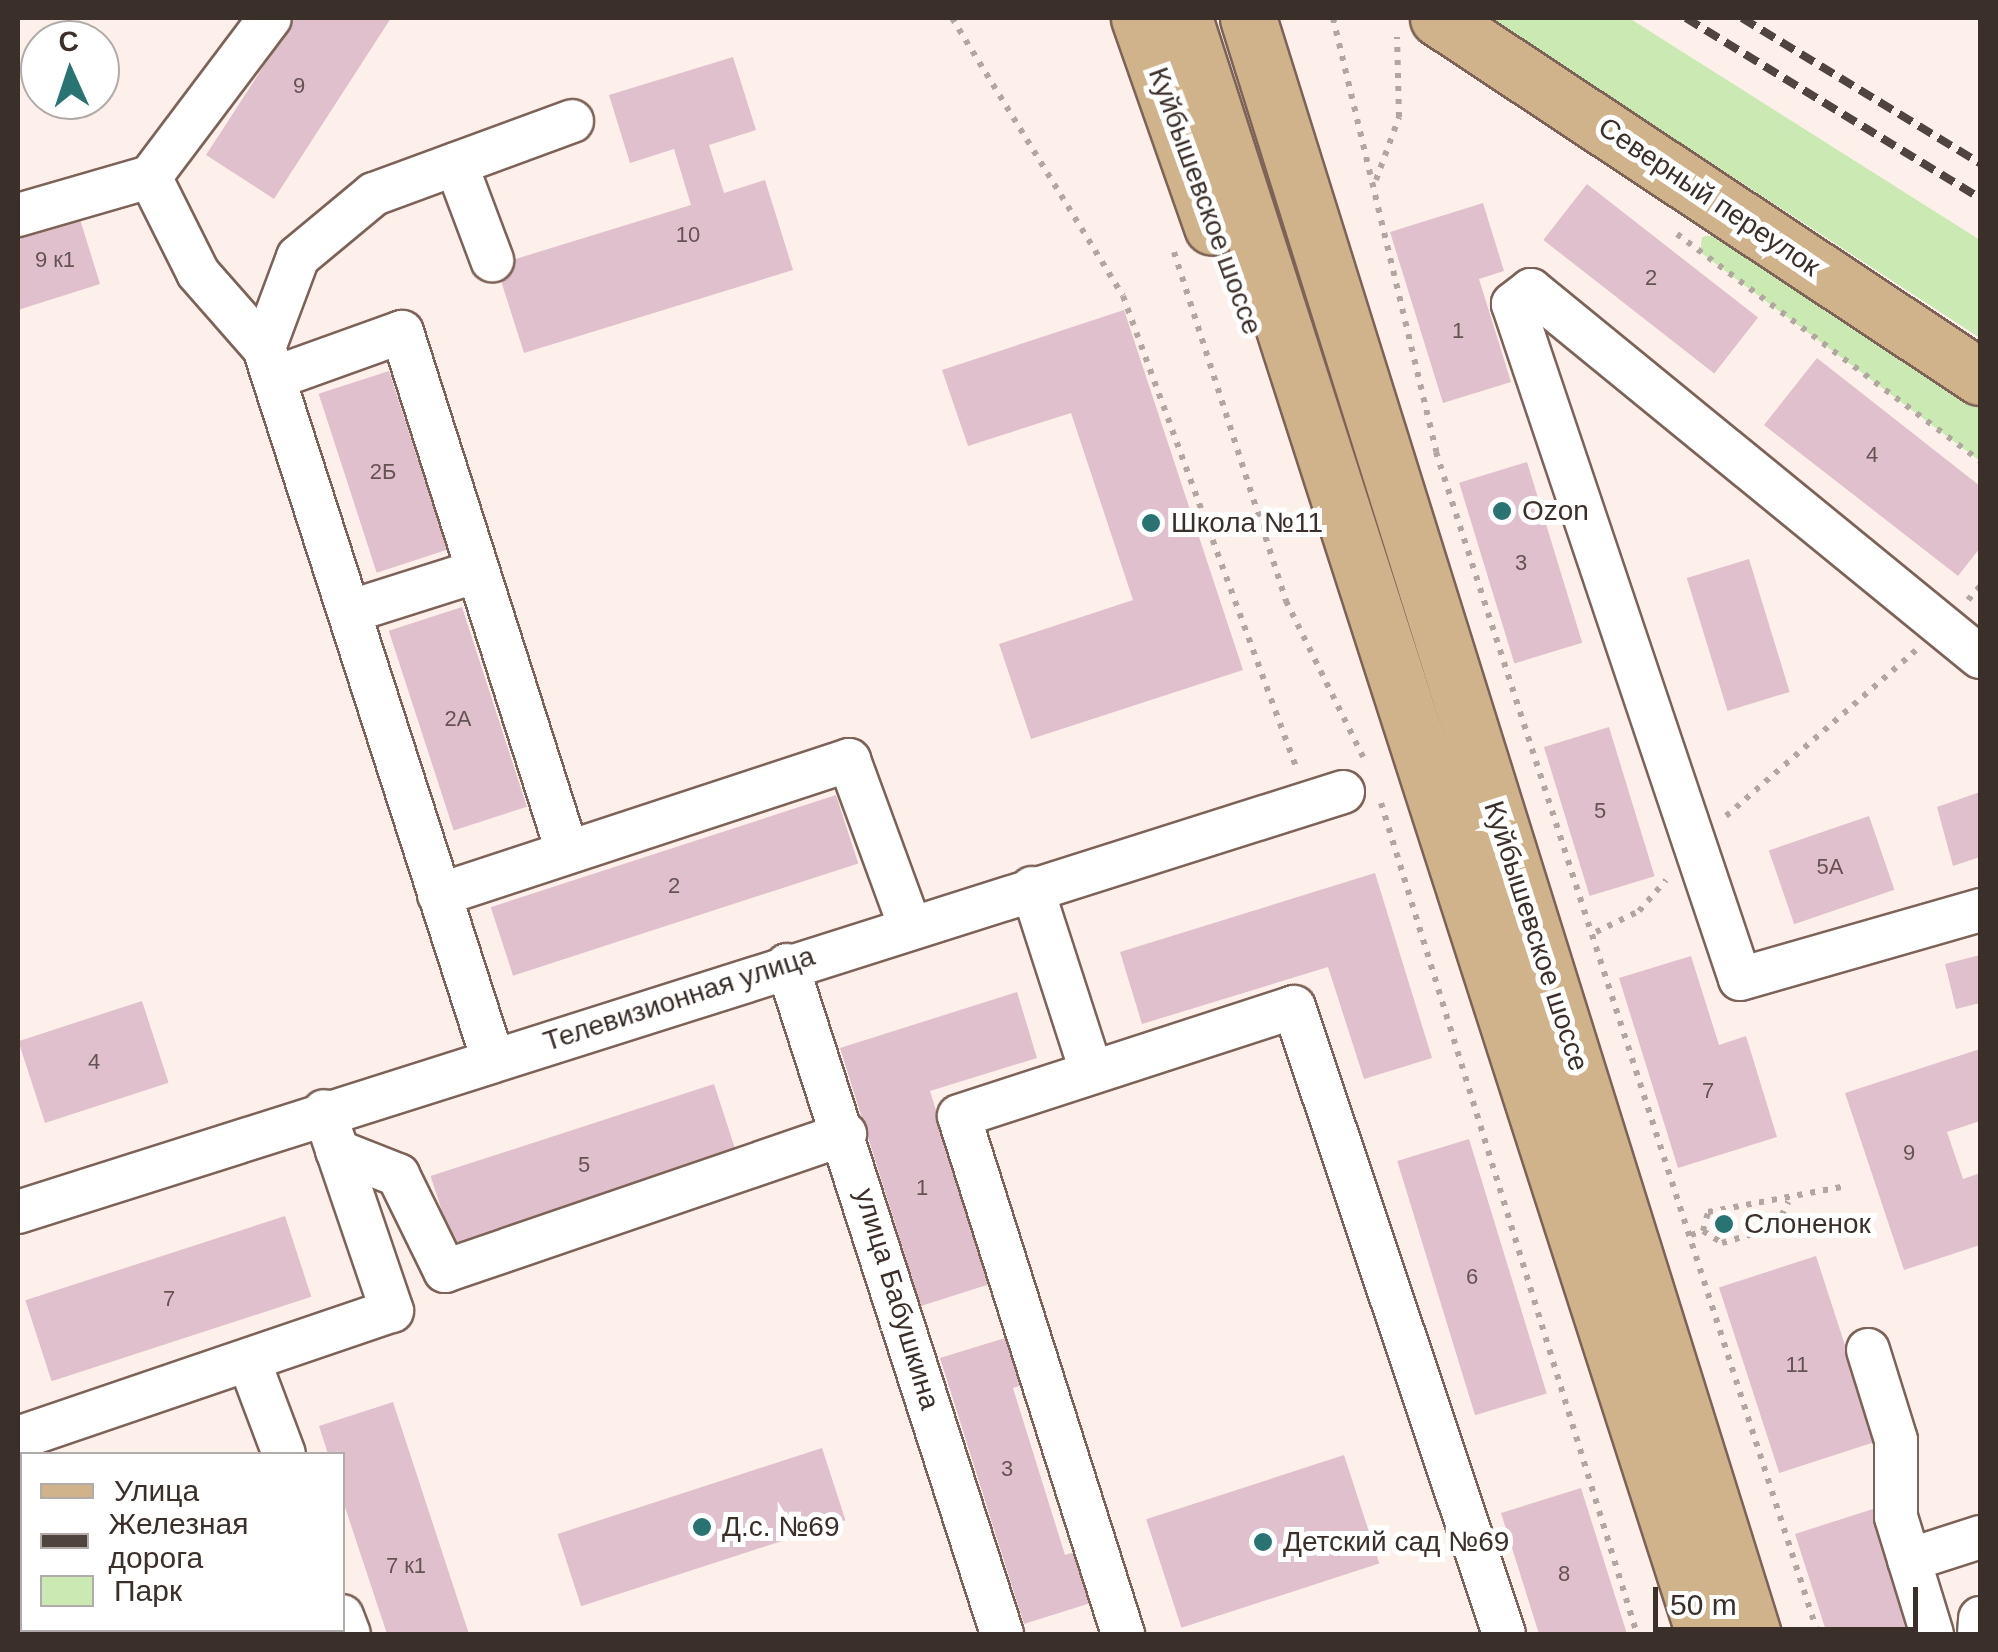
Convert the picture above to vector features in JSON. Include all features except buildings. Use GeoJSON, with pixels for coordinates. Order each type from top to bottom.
{"type":"FeatureCollection","features":[{"type":"Feature","properties":{"kind":"main road","name":"Куйбышевское шоссе"},"geometry":{"type":"LineString","coordinates":[[1140,18],[1226,268],[1406,718]]}},
{"type":"Feature","properties":{"kind":"main road","name":"Куйбышевское шоссе"},"geometry":{"type":"LineString","coordinates":[[1184,18],[1406,718],[1704,1634]]}},
{"type":"Feature","properties":{"kind":"main road","name":"Куйбышевское шоссе"},"geometry":{"type":"LineString","coordinates":[[1248,18],[1753,1634]]}},
{"type":"Feature","properties":{"kind":"main road","name":"Северный переулок"},"geometry":{"type":"LineString","coordinates":[[1426,27],[1980,378]]}},
{"type":"Feature","properties":{"kind":"street"},"geometry":{"type":"LineString","coordinates":[[18,215],[150,177],[270,18]]}},
{"type":"Feature","properties":{"kind":"street"},"geometry":{"type":"LineString","coordinates":[[269,363],[298,257],[374,194],[572,121]]}},
{"type":"Feature","properties":{"kind":"street"},"geometry":{"type":"LineString","coordinates":[[456,164],[492,260]]}},
{"type":"Feature","properties":{"kind":"street"},"geometry":{"type":"LineString","coordinates":[[150,177],[198,273],[269,363],[354,610],[493,1060]]}},
{"type":"Feature","properties":{"kind":"street"},"geometry":{"type":"LineString","coordinates":[[1980,657],[1530,290],[1513,304],[1745,996],[1980,910]]}},
{"type":"Feature","properties":{"kind":"street"},"geometry":{"type":"LineString","coordinates":[[269,363],[402,332],[567,851]]}},
{"type":"Feature","properties":{"kind":"street"},"geometry":{"type":"LineString","coordinates":[[354,610],[476,572]]}},
{"type":"Feature","properties":{"kind":"street"},"geometry":{"type":"LineString","coordinates":[[439,895],[849,760],[908,924]]}},
{"type":"Feature","properties":{"kind":"street","name":"Телевизионная улица"},"geometry":{"type":"LineString","coordinates":[[18,1212],[908,924],[1352,792]]}},
{"type":"Feature","properties":{"kind":"street"},"geometry":{"type":"LineString","coordinates":[[1032,888],[1091,1071]]}},
{"type":"Feature","properties":{"kind":"street","name":"улица Бабушкина"},"geometry":{"type":"LineString","coordinates":[[787,965],[845,1134],[1002,1634]]}},
{"type":"Feature","properties":{"kind":"street"},"geometry":{"type":"LineString","coordinates":[[1124,1634],[958,1116],[1294,1007],[1504,1634]]}},
{"type":"Feature","properties":{"kind":"street"},"geometry":{"type":"LineString","coordinates":[[18,1438],[392,1310],[324,1110]]}},
{"type":"Feature","properties":{"kind":"street"},"geometry":{"type":"LineString","coordinates":[[337,1150],[398,1174],[445,1270],[845,1134]]}},
{"type":"Feature","properties":{"kind":"street"},"geometry":{"type":"LineString","coordinates":[[1868,1350],[1896,1440],[1896,1517],[1932,1634]]}},
{"type":"Feature","properties":{"kind":"street"},"geometry":{"type":"LineString","coordinates":[[250,1361],[283,1452]]}},
{"type":"Feature","properties":{"kind":"street"},"geometry":{"type":"LineString","coordinates":[[1909,1560],[1980,1537]]}},
{"type":"Feature","properties":{"kind":"street"},"geometry":{"type":"LineString","coordinates":[[1979,1634],[1980,1618]]}},
{"type":"Feature","properties":{"kind":"path"},"geometry":{"type":"LineString","coordinates":[[952,18],[1123,296],[1278,736],[1352,792]]}},
{"type":"Feature","properties":{"kind":"path"},"geometry":{"type":"LineString","coordinates":[[1333,18],[1375,181],[1436,452],[1596,932],[1818,1634]]}},
{"type":"Feature","properties":{"kind":"path"},"geometry":{"type":"LineString","coordinates":[[1375,181],[1399,117],[1398,24],[1426,27]]}},
{"type":"Feature","properties":{"kind":"path"},"geometry":{"type":"LineString","coordinates":[[1668,228],[1980,462]]}},
{"type":"Feature","properties":{"kind":"path"},"geometry":{"type":"LineString","coordinates":[[1171,244],[1286,601],[1637,1634]]}},
{"type":"Feature","properties":{"kind":"path"},"geometry":{"type":"LineString","coordinates":[[1596,932],[1639,911],[1696,845],[1945,627],[1980,586]]}},
{"type":"Feature","properties":{"kind":"path"},"geometry":{"type":"LineString","coordinates":[[1704,1230],[1708,1212],[1767,1196],[1788,1202],[1846,1186]]}},
{"type":"Feature","properties":{"kind":"path"},"geometry":{"type":"LineString","coordinates":[[1704,1230],[1722,1242],[1776,1227],[1788,1202]]}},
{"type":"Feature","properties":{"kind":"path"},"geometry":{"type":"LineString","coordinates":[[1691,1235],[1704,1230]]}},
{"type":"Feature","properties":{"kind":"green space"},"geometry":{"type":"Polygon","coordinates":[[[1489,18],[1629,18],[1980,240],[1980,338],[1489,18]]]}},
{"type":"Feature","properties":{"kind":"green space"},"geometry":{"type":"Polygon","coordinates":[[[1718,234],[1980,408],[1980,461],[1700,252],[1702,237],[1718,234]]]}},
{"type":"Feature","properties":{"kind":"railway"},"geometry":{"type":"LineString","coordinates":[[1686,18],[1980,198]]}},
{"type":"Feature","properties":{"kind":"railway"},"geometry":{"type":"LineString","coordinates":[[1742,18],[1980,163]]}},
{"type":"Feature","properties":{"kind":"place","name":"Ozon"},"geometry":{"type":"Point","coordinates":[1502,511]}},
{"type":"Feature","properties":{"kind":"place","name":"Школа №11"},"geometry":{"type":"Point","coordinates":[1151,523]}},
{"type":"Feature","properties":{"kind":"place","name":"Слоненок"},"geometry":{"type":"Point","coordinates":[1724,1224]}},
{"type":"Feature","properties":{"kind":"place","name":"Д.с. №69"},"geometry":{"type":"Point","coordinates":[702,1527]}},
{"type":"Feature","properties":{"kind":"place","name":"Детский сад №69"},"geometry":{"type":"Point","coordinates":[1263,1542]}}]}
